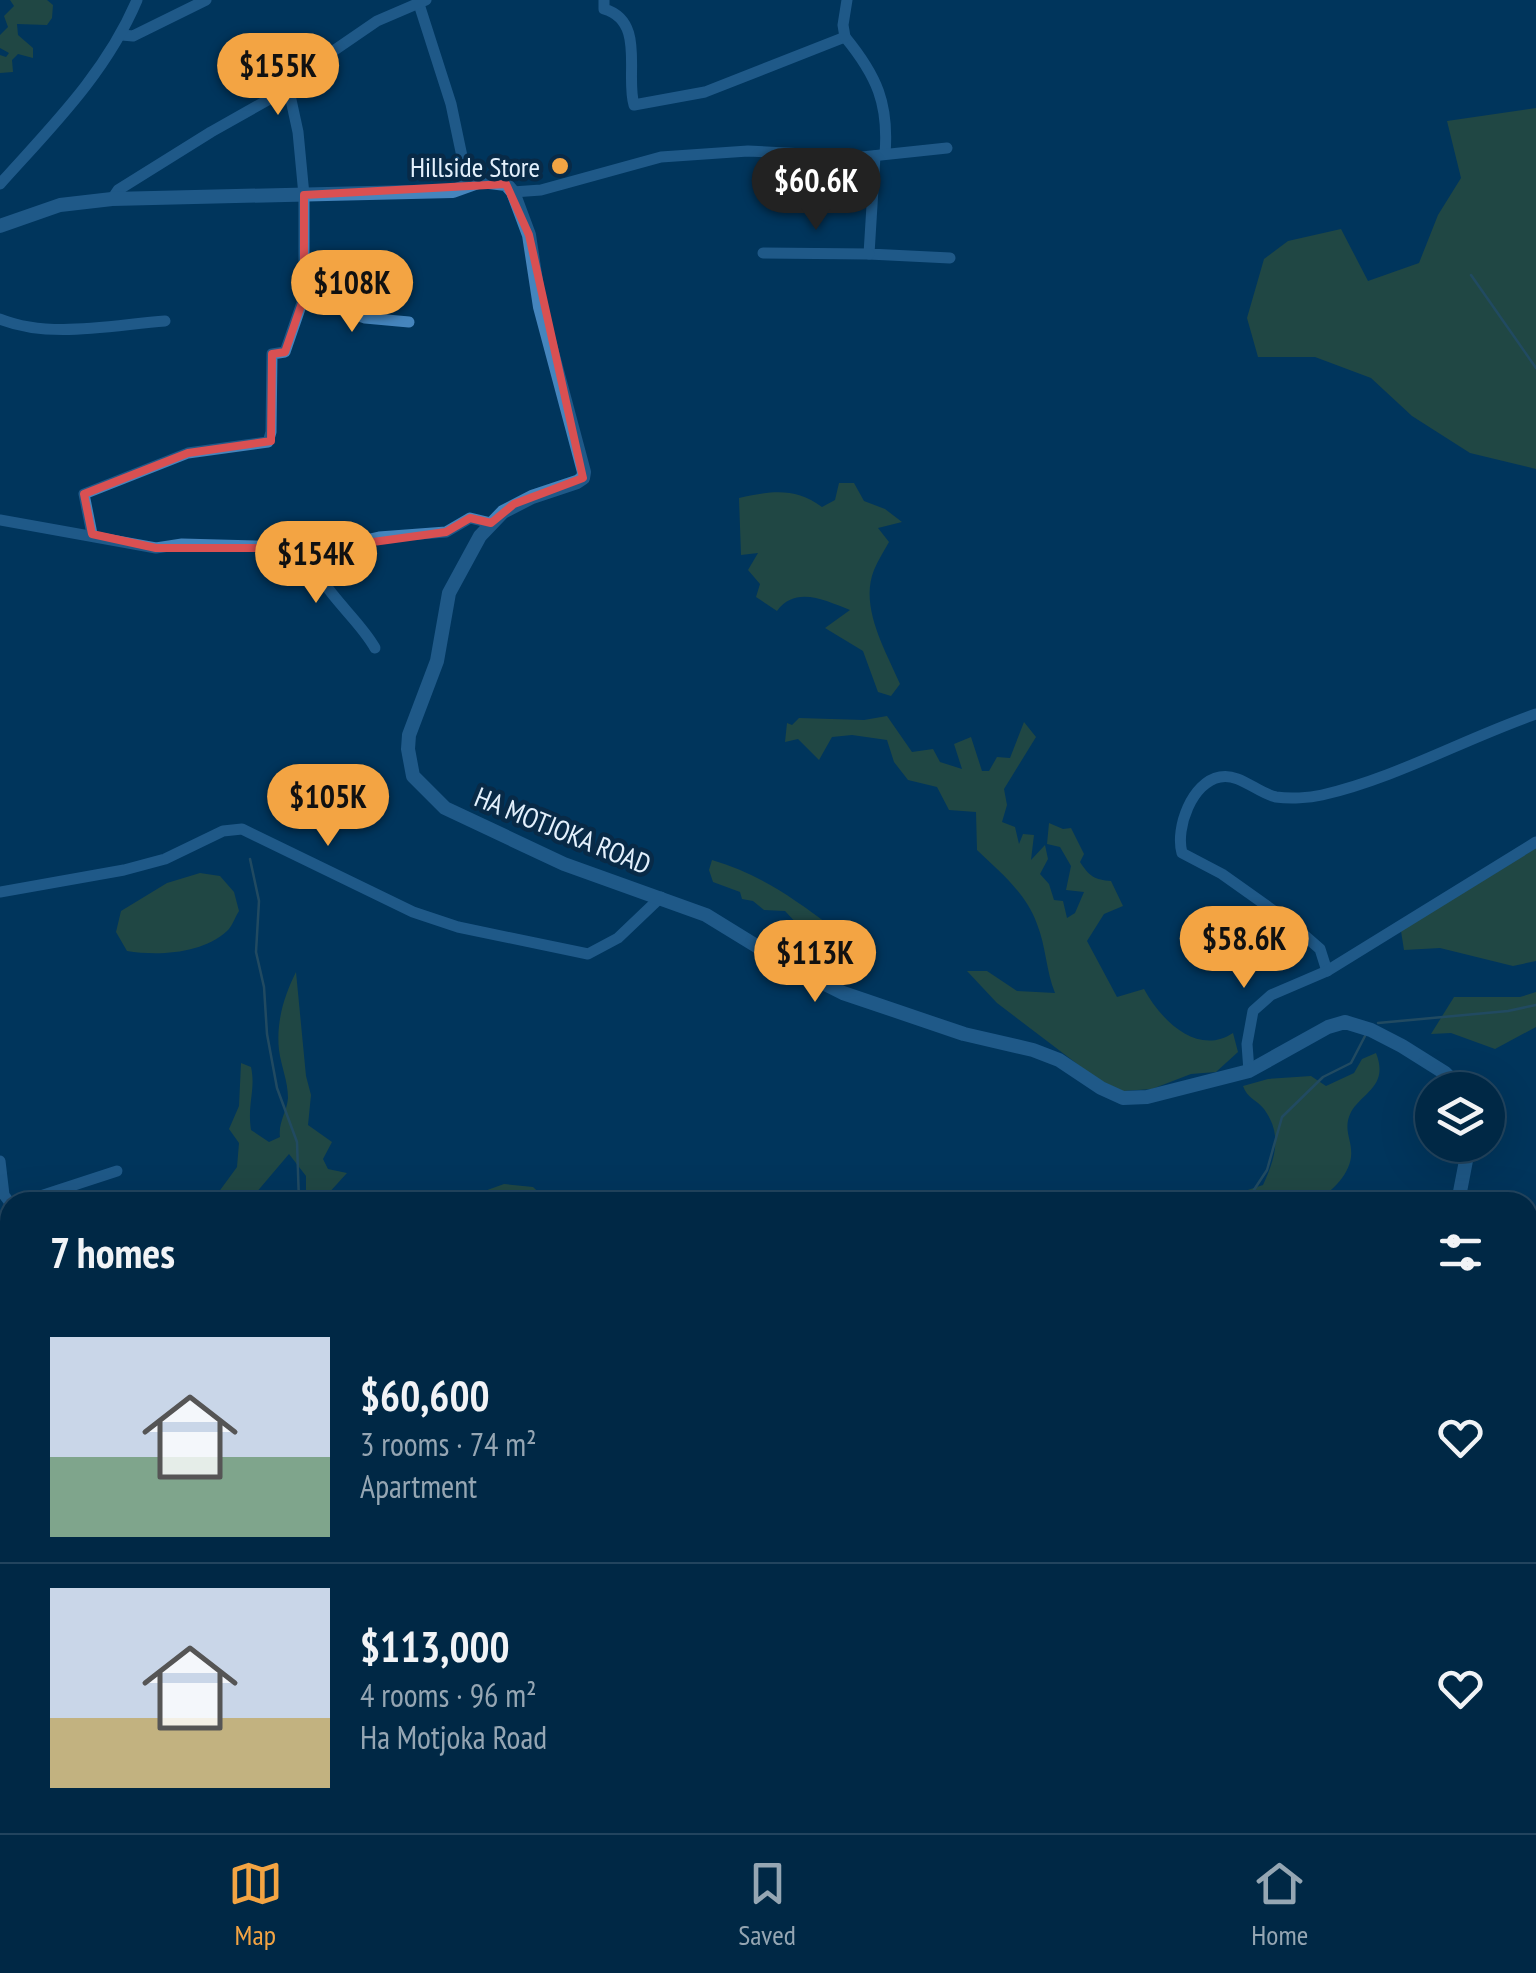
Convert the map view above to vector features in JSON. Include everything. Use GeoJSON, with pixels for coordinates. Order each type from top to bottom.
{"type":"FeatureCollection","features":[{"type":"Feature","properties":{"kind":"street"},"geometry":{"type":"LineString","coordinates":[[0,184],[97,75],[137,0]]}},
{"type":"Feature","properties":{"kind":"street"},"geometry":{"type":"LineString","coordinates":[[122,34],[134,36],[206,0]]}},
{"type":"Feature","properties":{"kind":"street"},"geometry":{"type":"LineString","coordinates":[[604,0],[604,10],[616,13],[624,24],[633,54],[630,82],[634,106],[705,92],[845,37]]}},
{"type":"Feature","properties":{"kind":"street"},"geometry":{"type":"LineString","coordinates":[[848,0],[843,24],[845,37],[883,102],[887,121],[869,254]]}},
{"type":"Feature","properties":{"kind":"street"},"geometry":{"type":"LineString","coordinates":[[112,198],[118,190],[288,86],[377,21],[421,2],[451,104],[468,185]]}},
{"type":"Feature","properties":{"kind":"street"},"geometry":{"type":"LineString","coordinates":[[92,534],[84,494],[188,453],[268,442],[272,354],[285,352],[304,297],[304,195],[298,132],[288,86]]}},
{"type":"Feature","properties":{"kind":"street"},"geometry":{"type":"LineString","coordinates":[[0,226],[60,205],[112,198],[460,191],[488,181],[504,182],[513,192],[541,190],[661,158],[748,151],[807,156],[880,155],[947,148]]}},
{"type":"Feature","properties":{"kind":"street","name":"HA MOTJOKA ROAD"},"geometry":{"type":"LineString","coordinates":[[513,192],[529,236],[540,307],[584,472],[577,482],[514,504],[491,523],[448,594],[437,661],[409,735],[413,776],[445,808],[597,877],[661,897],[730,927],[789,966],[843,993],[964,1034],[1046,1055],[1123,1098],[1147,1097],[1249,1071],[1328,1027],[1346,1022],[1371,1030],[1443,1072]]}},
{"type":"Feature","properties":{"kind":"street"},"geometry":{"type":"LineString","coordinates":[[763,253],[950,258]]}},
{"type":"Feature","properties":{"kind":"street"},"geometry":{"type":"LineString","coordinates":[[304,297],[365,318],[409,322]]}},
{"type":"Feature","properties":{"kind":"street"},"geometry":{"type":"LineString","coordinates":[[0,319],[16,327],[62,330],[165,321]]}},
{"type":"Feature","properties":{"kind":"street"},"geometry":{"type":"LineString","coordinates":[[0,520],[156,548],[182,544],[330,548],[380,536],[446,532],[470,518],[491,523]]}},
{"type":"Feature","properties":{"kind":"street"},"geometry":{"type":"LineString","coordinates":[[310,547],[310,562],[376,648]]}},
{"type":"Feature","properties":{"kind":"street"},"geometry":{"type":"LineString","coordinates":[[1327,971],[1320,949],[1288,921],[1222,874],[1182,852],[1182,828],[1189,805],[1202,788],[1218,777],[1238,778],[1276,797],[1322,794],[1379,780],[1536,714]]}},
{"type":"Feature","properties":{"kind":"street"},"geometry":{"type":"LineString","coordinates":[[0,892],[124,870],[165,859],[223,831],[242,829],[413,912],[458,927],[588,954],[618,938],[661,897]]}},
{"type":"Feature","properties":{"kind":"street"},"geometry":{"type":"LineString","coordinates":[[1249,1071],[1247,1044],[1253,1011],[1271,995],[1327,971],[1536,842]]}},
{"type":"Feature","properties":{"kind":"street"},"geometry":{"type":"LineString","coordinates":[[0,1161],[4,1192]]}},
{"type":"Feature","properties":{"kind":"street"},"geometry":{"type":"LineString","coordinates":[[1460,1192],[1466,1162]]}},
{"type":"Feature","properties":{"kind":"street"},"geometry":{"type":"LineString","coordinates":[[53,1192],[117,1171]]}},
{"type":"Feature","properties":{"kind":"highlighted area"},"geometry":{"type":"Polygon","coordinates":[[[506,184],[529,235],[583,478],[514,504],[491,523],[470,518],[446,532],[329,548],[156,548],[92,534],[84,494],[188,453],[271,441],[272,354],[285,352],[304,297],[304,195],[506,184]]]}},
{"type":"Feature","properties":{"kind":"green space"},"geometry":{"type":"Polygon","coordinates":[[[10,0],[47,0],[53,5],[52,18],[47,25],[17,24],[18,35],[33,48],[33,58],[18,54],[12,60],[13,72],[0,73],[0,55],[6,57],[9,53],[0,48],[0,35],[8,27],[4,16],[14,6],[10,0]]]}},
{"type":"Feature","properties":{"kind":"green space"},"geometry":{"type":"Polygon","coordinates":[[[1536,108],[1536,469],[1470,453],[1412,416],[1371,378],[1315,357],[1258,357],[1247,318],[1264,259],[1288,241],[1341,229],[1368,281],[1419,263],[1438,215],[1461,178],[1447,121],[1536,108]]]}},
{"type":"Feature","properties":{"kind":"green space"},"geometry":{"type":"Polygon","coordinates":[[[839,483],[854,483],[864,501],[885,509],[902,522],[878,528],[889,542],[870,584],[876,628],[900,684],[891,696],[878,692],[863,651],[825,628],[850,610],[802,597],[785,603],[777,611],[756,597],[760,584],[748,570],[758,553],[741,555],[739,498],[782,492],[802,496],[822,507],[835,500],[839,483]]]}},
{"type":"Feature","properties":{"kind":"green space"},"geometry":{"type":"Polygon","coordinates":[[[887,716],[912,752],[933,749],[940,762],[962,769],[954,744],[971,737],[982,771],[989,771],[997,757],[1010,758],[1024,722],[1036,737],[1004,789],[1007,805],[1002,822],[1015,827],[1019,844],[1023,834],[1034,835],[1031,860],[1045,845],[1048,859],[1040,874],[1049,884],[1054,900],[1063,901],[1067,918],[1075,913],[1084,892],[1066,890],[1071,866],[1060,847],[1047,844],[1049,823],[1071,828],[1084,854],[1080,862],[1083,867],[1101,880],[1111,881],[1123,906],[1104,914],[1087,941],[1117,997],[1144,989],[1160,1012],[1181,1031],[1206,1040],[1233,1033],[1238,1052],[1216,1072],[1191,1074],[1152,1089],[1123,1091],[1097,1079],[997,1003],[967,971],[987,971],[1017,991],[1055,993],[1040,932],[1026,902],[977,850],[976,812],[949,810],[937,787],[908,780],[894,762],[887,740],[852,735],[832,737],[819,760],[798,739],[785,742],[787,723],[792,725],[799,718],[864,720],[887,716]]]}},
{"type":"Feature","properties":{"kind":"green space"},"geometry":{"type":"Polygon","coordinates":[[[1536,848],[1536,961],[1513,966],[1440,948],[1404,950],[1401,931],[1536,848]]]}},
{"type":"Feature","properties":{"kind":"green space"},"geometry":{"type":"Polygon","coordinates":[[[712,860],[788,896],[829,925],[829,937],[841,945],[822,951],[796,944],[800,927],[785,911],[764,910],[753,901],[742,899],[740,892],[713,882],[709,870],[712,860]]]}},
{"type":"Feature","properties":{"kind":"green space"},"geometry":{"type":"Polygon","coordinates":[[[200,873],[220,876],[234,892],[239,911],[229,929],[193,949],[166,953],[127,951],[116,932],[121,911],[167,883],[200,873]]]}},
{"type":"Feature","properties":{"kind":"green space"},"geometry":{"type":"Polygon","coordinates":[[[296,972],[311,1095],[308,1125],[332,1142],[323,1159],[328,1169],[347,1173],[330,1192],[306,1192],[306,1176],[289,1154],[257,1192],[219,1192],[237,1167],[239,1143],[229,1129],[239,1106],[241,1063],[251,1067],[251,1130],[269,1142],[280,1137],[288,1098],[279,1050],[285,1000],[296,972]]]}},
{"type":"Feature","properties":{"kind":"green space"},"geometry":{"type":"Polygon","coordinates":[[[1536,992],[1536,1027],[1495,1049],[1451,1033],[1431,1034],[1454,997],[1520,997],[1536,992]]]}},
{"type":"Feature","properties":{"kind":"green space"},"geometry":{"type":"Polygon","coordinates":[[[1376,1053],[1379,1073],[1373,1087],[1351,1112],[1347,1124],[1351,1151],[1342,1178],[1328,1192],[1242,1192],[1263,1185],[1274,1156],[1275,1138],[1270,1119],[1243,1086],[1268,1079],[1311,1076],[1326,1086],[1354,1073],[1362,1059],[1376,1053]]]}},
{"type":"Feature","properties":{"kind":"green space"},"geometry":{"type":"Polygon","coordinates":[[[504,1184],[533,1187],[538,1192],[482,1192],[504,1184]]]}},
{"type":"Feature","properties":{"kind":"waterway"},"geometry":{"type":"LineString","coordinates":[[1471,275],[1536,368]]}},
{"type":"Feature","properties":{"kind":"waterway"},"geometry":{"type":"LineString","coordinates":[[250,859],[259,901],[256,952],[264,987],[267,1034],[277,1088],[297,1142],[299,1192]]}},
{"type":"Feature","properties":{"kind":"waterway"},"geometry":{"type":"LineString","coordinates":[[1378,1023],[1536,1005]]}},
{"type":"Feature","properties":{"kind":"waterway"},"geometry":{"type":"LineString","coordinates":[[1253,1192],[1267,1170],[1282,1117],[1323,1077],[1351,1063],[1365,1036]]}},
{"type":"Feature","properties":{"kind":"place","name":"Hillside Store"},"geometry":{"type":"Point","coordinates":[560,166]}}]}
